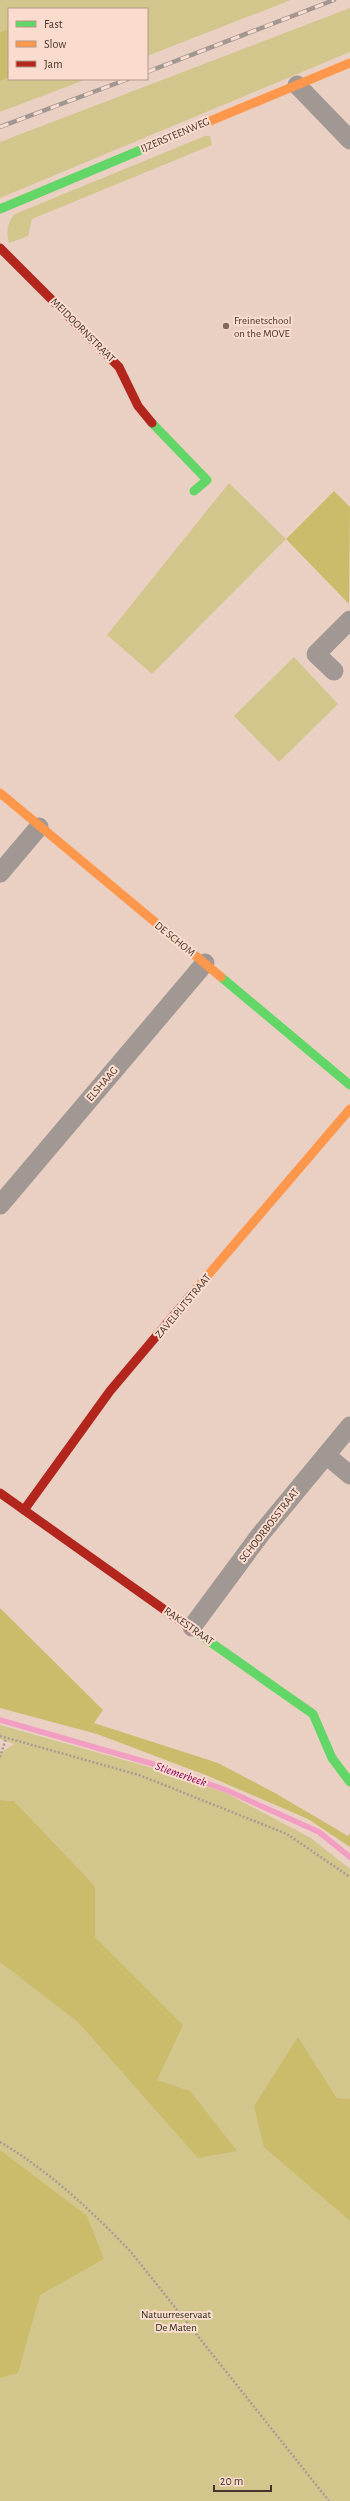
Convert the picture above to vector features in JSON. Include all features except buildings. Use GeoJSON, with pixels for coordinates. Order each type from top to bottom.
{"type":"FeatureCollection","features":[{"type":"Feature","properties":{"kind":"street","name":"IJZERSTEENWEG"},"geometry":{"type":"LineString","coordinates":[[0,209],[350,63]]}},
{"type":"Feature","properties":{"kind":"street"},"geometry":{"type":"LineString","coordinates":[[297,85],[350,140]]}},
{"type":"Feature","properties":{"kind":"street","name":"MEIDOORNSTRAAT"},"geometry":{"type":"LineString","coordinates":[[0,248],[119,367],[138,406],[156,428],[207,480],[194,491]]}},
{"type":"Feature","properties":{"kind":"street"},"geometry":{"type":"LineString","coordinates":[[334,671],[316,654],[350,620]]}},
{"type":"Feature","properties":{"kind":"street","name":"DE SCHOM"},"geometry":{"type":"LineString","coordinates":[[0,793],[350,1085]]}},
{"type":"Feature","properties":{"kind":"street"},"geometry":{"type":"LineString","coordinates":[[0,873],[39,827]]}},
{"type":"Feature","properties":{"kind":"street","name":"ELSHAAG"},"geometry":{"type":"LineString","coordinates":[[0,1206],[205,963]]}},
{"type":"Feature","properties":{"kind":"street","name":"ZAVELPUTSTRAAT"},"geometry":{"type":"LineString","coordinates":[[24,1510],[110,1391],[350,1109]]}},
{"type":"Feature","properties":{"kind":"street","name":"SCHOORBOSSTRAAT"},"geometry":{"type":"LineString","coordinates":[[192,1627],[260,1535],[350,1426]]}},
{"type":"Feature","properties":{"kind":"street"},"geometry":{"type":"LineString","coordinates":[[326,1455],[350,1475]]}},
{"type":"Feature","properties":{"kind":"street","name":"RAKESTRAAT"},"geometry":{"type":"LineString","coordinates":[[0,1493],[192,1627],[313,1714],[324,1732],[329,1756],[341,1774],[350,1782]]}},
{"type":"Feature","properties":{"kind":"path"},"geometry":{"type":"LineString","coordinates":[[0,1736],[139,1775],[287,1834],[350,1877]]}},
{"type":"Feature","properties":{"kind":"path"},"geometry":{"type":"LineString","coordinates":[[0,1758],[6,1738]]}},
{"type":"Feature","properties":{"kind":"path"},"geometry":{"type":"LineString","coordinates":[[0,2142],[18,2152],[95,2214],[131,2252],[329,2501]]}},
{"type":"Feature","properties":{"kind":"green space"},"geometry":{"type":"Polygon","coordinates":[[[0,0],[291,0],[148,56],[148,8],[8,8],[8,29],[0,32],[0,0]]]}},
{"type":"Feature","properties":{"kind":"green space"},"geometry":{"type":"Polygon","coordinates":[[[350,8],[350,52],[0,198],[0,142],[350,8]]]}},
{"type":"Feature","properties":{"kind":"green space"},"geometry":{"type":"Polygon","coordinates":[[[8,77],[8,80],[84,80],[0,112],[0,80],[8,77]]]}},
{"type":"Feature","properties":{"kind":"green space"},"geometry":{"type":"Polygon","coordinates":[[[205,136],[210,136],[212,145],[32,219],[28,236],[9,243],[8,227],[10,220],[15,214],[205,136]]]}},
{"type":"Feature","properties":{"kind":"green space"},"geometry":{"type":"Polygon","coordinates":[[[229,483],[286,539],[152,674],[107,635],[229,483]]]}},
{"type":"Feature","properties":{"kind":"green space"},"geometry":{"type":"Polygon","coordinates":[[[294,657],[338,704],[279,762],[234,716],[294,657]]]}},
{"type":"Feature","properties":{"kind":"green space","name":"Natuurreservaat De Maten"},"geometry":{"type":"Polygon","coordinates":[[[0,1725],[156,1769],[226,1793],[311,1838],[350,1869],[350,2099],[337,2098],[315,2063],[350,2207],[350,2501],[0,2501],[0,1846],[95,1897],[95,1886],[14,1801],[0,1800],[0,1753],[14,1744],[0,1739],[0,1725]]]}},
{"type":"Feature","properties":{"kind":"shaded area"},"geometry":{"type":"Polygon","coordinates":[[[8,29],[8,77],[0,81],[0,32],[8,29]]]}},
{"type":"Feature","properties":{"kind":"shaded area"},"geometry":{"type":"Polygon","coordinates":[[[334,491],[350,507],[349,604],[286,539],[334,491]]]}},
{"type":"Feature","properties":{"kind":"shaded area"},"geometry":{"type":"Polygon","coordinates":[[[0,1608],[103,1710],[94,1723],[218,1763],[275,1793],[348,1836],[350,1833],[350,1847],[308,1819],[208,1776],[97,1734],[0,1708],[0,1608]]]}},
{"type":"Feature","properties":{"kind":"shaded area"},"geometry":{"type":"Polygon","coordinates":[[[0,1800],[14,1801],[95,1886],[95,1937],[183,2025],[157,2080],[190,2091],[237,2151],[198,2158],[78,2022],[0,1962],[0,1800]]]}},
{"type":"Feature","properties":{"kind":"shaded area"},"geometry":{"type":"Polygon","coordinates":[[[298,2037],[337,2098],[350,2099],[350,2221],[264,2147],[254,2106],[298,2037]]]}},
{"type":"Feature","properties":{"kind":"shaded area"},"geometry":{"type":"Polygon","coordinates":[[[0,2150],[87,2216],[104,2259],[40,2295],[18,2373],[0,2378],[0,2150]]]}},
{"type":"Feature","properties":{"kind":"waterway","name":"Stiemerbeek"},"geometry":{"type":"LineString","coordinates":[[0,1720],[153,1764],[226,1790],[319,1832],[350,1857]]}},
{"type":"Feature","properties":{"kind":"railway"},"geometry":{"type":"LineString","coordinates":[[148,72],[334,0]]}},
{"type":"Feature","properties":{"kind":"railway"},"geometry":{"type":"LineString","coordinates":[[0,127],[125,80]]}},
{"type":"Feature","properties":{"kind":"traffic: fast"},"geometry":{"type":"LineString","coordinates":[[0,209],[186,131]]}},
{"type":"Feature","properties":{"kind":"traffic: fast"},"geometry":{"type":"LineString","coordinates":[[152,423],[207,480],[194,491]]}},
{"type":"Feature","properties":{"kind":"traffic: fast"},"geometry":{"type":"LineString","coordinates":[[221,977],[350,1085]]}},
{"type":"Feature","properties":{"kind":"traffic: fast"},"geometry":{"type":"LineString","coordinates":[[193,1630],[313,1714],[332,1758],[350,1782]]}},
{"type":"Feature","properties":{"kind":"traffic: slow"},"geometry":{"type":"LineString","coordinates":[[186,131],[350,63]]}},
{"type":"Feature","properties":{"kind":"traffic: slow"},"geometry":{"type":"LineString","coordinates":[[0,793],[221,977]]}},
{"type":"Feature","properties":{"kind":"traffic: slow"},"geometry":{"type":"LineString","coordinates":[[191,1295],[350,1109]]}},
{"type":"Feature","properties":{"kind":"traffic: jam"},"geometry":{"type":"LineString","coordinates":[[0,248],[119,367],[138,406],[152,423]]}},
{"type":"Feature","properties":{"kind":"traffic: jam"},"geometry":{"type":"LineString","coordinates":[[24,1510],[110,1391],[191,1295]]}},
{"type":"Feature","properties":{"kind":"traffic: jam"},"geometry":{"type":"LineString","coordinates":[[0,1493],[193,1630]]}},
{"type":"Feature","properties":{"kind":"place","name":"Freinetschool on the MOVE"},"geometry":{"type":"Point","coordinates":[226,326]}}]}
